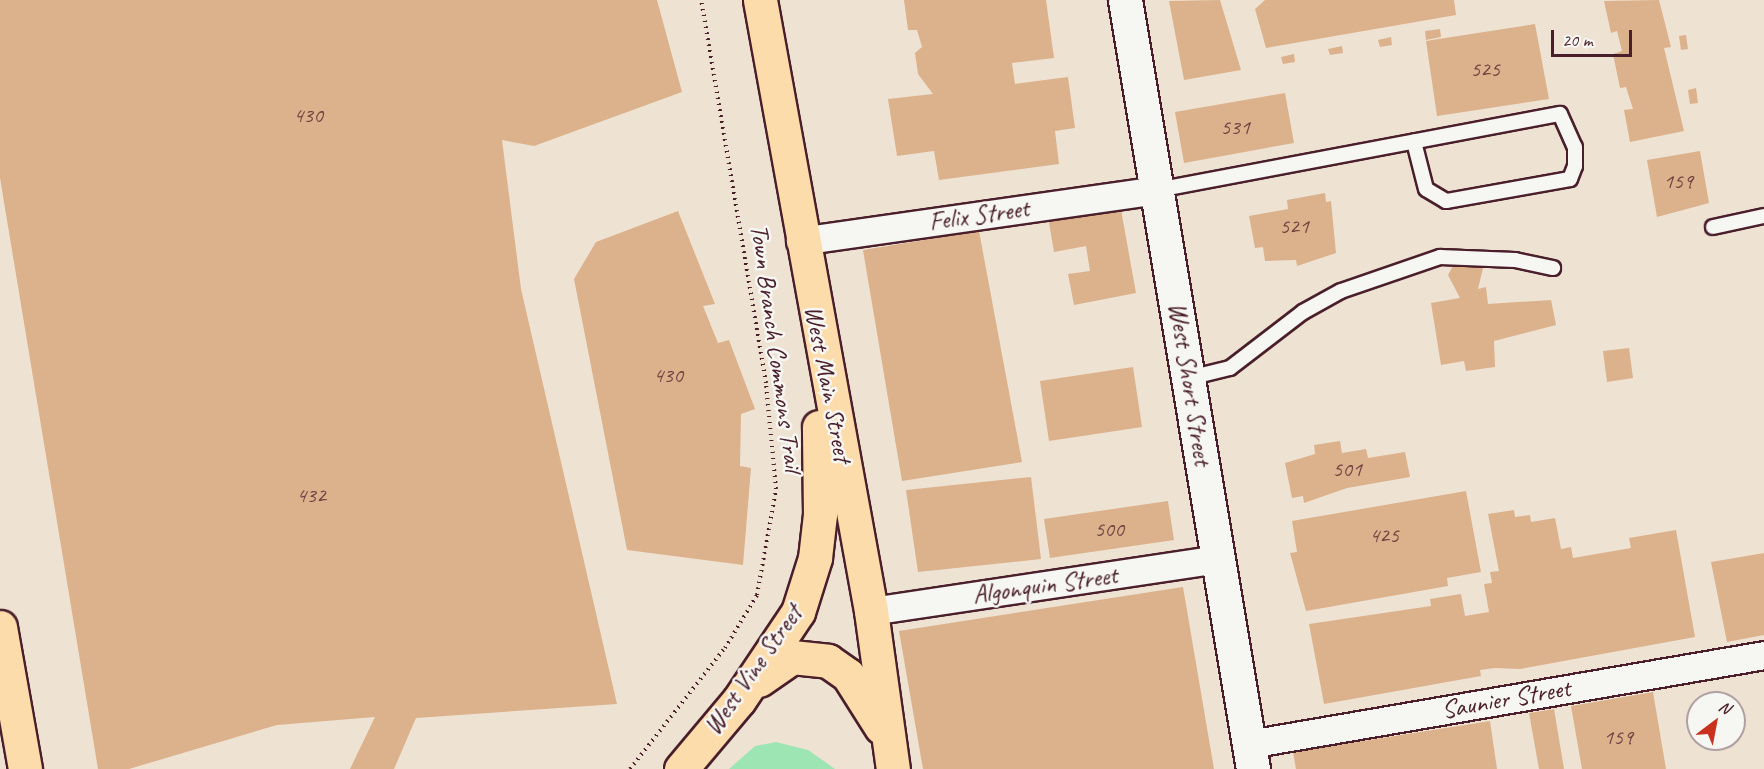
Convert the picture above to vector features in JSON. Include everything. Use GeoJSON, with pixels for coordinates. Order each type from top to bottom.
{"type":"FeatureCollection","features":[{"type":"Feature","properties":{"kind":"main road","name":"West Main Street"},"geometry":{"type":"LineString","coordinates":[[760,0],[800,241],[871,611],[891,755]]}},
{"type":"Feature","properties":{"kind":"main road","name":"West Short Street"},"geometry":{"type":"LineString","coordinates":[[1125,0],[1251,756]]}},
{"type":"Feature","properties":{"kind":"main road","name":"West Vine Street"},"geometry":{"type":"LineString","coordinates":[[681,769],[739,700],[798,612],[815,558],[821,462],[814,314]]}},
{"type":"Feature","properties":{"kind":"main road"},"geometry":{"type":"LineString","coordinates":[[2,647],[25,769]]}},
{"type":"Feature","properties":{"kind":"main road"},"geometry":{"type":"LineString","coordinates":[[739,700],[771,668],[807,654],[848,675],[891,755]]}},
{"type":"Feature","properties":{"kind":"street","name":"Felix Street"},"geometry":{"type":"LineString","coordinates":[[800,241],[1157,190]]}},
{"type":"Feature","properties":{"kind":"street","name":"Algonquin Street"},"geometry":{"type":"LineString","coordinates":[[871,611],[1219,559]]}},
{"type":"Feature","properties":{"kind":"street","name":"Saunier Street"},"geometry":{"type":"LineString","coordinates":[[1251,756],[1764,655]]}},
{"type":"Feature","properties":{"kind":"lane"},"geometry":{"type":"LineString","coordinates":[[1157,190],[1560,114],[1575,147],[1575,166],[1570,179],[1446,201],[1426,189],[1414,142]]}},
{"type":"Feature","properties":{"kind":"lane"},"geometry":{"type":"LineString","coordinates":[[1713,228],[1764,216]]}},
{"type":"Feature","properties":{"kind":"lane"},"geometry":{"type":"LineString","coordinates":[[1189,378],[1230,368],[1303,312],[1341,291],[1440,257],[1515,260],[1553,268]]}},
{"type":"Feature","properties":{"kind":"path","name":"Town Branch Commons Trail"},"geometry":{"type":"LineString","coordinates":[[630,769],[725,648],[757,596],[776,489],[766,383],[700,0]]}},
{"type":"Feature","properties":{"kind":"green space"},"geometry":{"type":"Polygon","coordinates":[[[776,742],[808,750],[835,769],[729,769],[755,746],[776,742]]]}},
{"type":"Feature","properties":{"kind":"building"},"geometry":{"type":"Polygon","coordinates":[[[0,0],[657,0],[682,92],[534,146],[502,140],[521,289],[617,704],[416,718],[394,769],[350,769],[375,717],[277,725],[129,769],[98,769],[0,178],[0,0]]]}},
{"type":"Feature","properties":{"kind":"building"},"geometry":{"type":"Polygon","coordinates":[[[904,0],[1046,0],[1054,58],[1012,63],[1015,84],[1068,77],[1075,128],[1055,131],[1059,164],[939,180],[934,151],[897,156],[888,99],[933,94],[918,74],[915,53],[922,47],[917,30],[908,30],[904,0]]]}},
{"type":"Feature","properties":{"kind":"building"},"geometry":{"type":"Polygon","coordinates":[[[1220,0],[1241,70],[1184,80],[1169,1],[1220,0]]]}},
{"type":"Feature","properties":{"kind":"building"},"geometry":{"type":"Polygon","coordinates":[[[1265,0],[1454,0],[1456,15],[1266,48],[1255,9],[1265,0]]]}},
{"type":"Feature","properties":{"kind":"building"},"geometry":{"type":"Polygon","coordinates":[[[1659,0],[1671,47],[1664,48],[1684,131],[1630,142],[1624,110],[1633,109],[1626,87],[1620,88],[1613,54],[1622,51],[1617,31],[1611,33],[1604,1],[1659,0]]]}},
{"type":"Feature","properties":{"kind":"building"},"geometry":{"type":"Polygon","coordinates":[[[1535,24],[1549,99],[1437,116],[1426,41],[1535,24]]]}},
{"type":"Feature","properties":{"kind":"building"},"geometry":{"type":"Polygon","coordinates":[[[1440,29],[1441,37],[1426,40],[1425,31],[1440,29]]]}},
{"type":"Feature","properties":{"kind":"building"},"geometry":{"type":"Polygon","coordinates":[[[1686,35],[1688,49],[1681,50],[1679,36],[1686,35]]]}},
{"type":"Feature","properties":{"kind":"building"},"geometry":{"type":"Polygon","coordinates":[[[1391,37],[1392,45],[1380,47],[1378,40],[1391,37]]]}},
{"type":"Feature","properties":{"kind":"building"},"geometry":{"type":"Polygon","coordinates":[[[1342,46],[1343,53],[1330,55],[1328,49],[1342,46]]]}},
{"type":"Feature","properties":{"kind":"building"},"geometry":{"type":"Polygon","coordinates":[[[1294,54],[1295,62],[1283,64],[1281,57],[1294,54]]]}},
{"type":"Feature","properties":{"kind":"building"},"geometry":{"type":"Polygon","coordinates":[[[1696,88],[1698,103],[1690,104],[1688,90],[1696,88]]]}},
{"type":"Feature","properties":{"kind":"building"},"geometry":{"type":"Polygon","coordinates":[[[1285,93],[1294,143],[1184,163],[1175,112],[1285,93]]]}},
{"type":"Feature","properties":{"kind":"building"},"geometry":{"type":"Polygon","coordinates":[[[1700,151],[1709,203],[1657,217],[1647,160],[1700,151]]]}},
{"type":"Feature","properties":{"kind":"building"},"geometry":{"type":"Polygon","coordinates":[[[1325,193],[1326,202],[1331,201],[1336,253],[1297,266],[1296,260],[1265,261],[1263,247],[1255,248],[1249,216],[1288,209],[1287,200],[1325,193]]]}},
{"type":"Feature","properties":{"kind":"building"},"geometry":{"type":"Polygon","coordinates":[[[1120,204],[1136,293],[1074,305],[1068,274],[1090,271],[1086,246],[1054,252],[1048,217],[1120,204]]]}},
{"type":"Feature","properties":{"kind":"building"},"geometry":{"type":"Polygon","coordinates":[[[678,211],[715,304],[703,306],[718,343],[729,340],[755,409],[741,414],[740,466],[751,468],[743,565],[627,550],[574,279],[596,242],[678,211]]]}},
{"type":"Feature","properties":{"kind":"building"},"geometry":{"type":"Polygon","coordinates":[[[979,231],[1022,462],[902,481],[863,250],[979,231]]]}},
{"type":"Feature","properties":{"kind":"building"},"geometry":{"type":"Polygon","coordinates":[[[1473,261],[1483,268],[1478,289],[1486,287],[1488,304],[1551,300],[1556,325],[1494,341],[1495,367],[1466,371],[1464,361],[1441,365],[1431,303],[1460,298],[1448,275],[1454,264],[1473,261]]]}},
{"type":"Feature","properties":{"kind":"building"},"geometry":{"type":"Polygon","coordinates":[[[1629,348],[1633,378],[1607,382],[1603,351],[1629,348]]]}},
{"type":"Feature","properties":{"kind":"building"},"geometry":{"type":"Polygon","coordinates":[[[1133,367],[1142,427],[1049,441],[1040,381],[1133,367]]]}},
{"type":"Feature","properties":{"kind":"building"},"geometry":{"type":"Polygon","coordinates":[[[1340,441],[1342,453],[1366,449],[1368,458],[1405,452],[1410,477],[1347,488],[1304,503],[1303,496],[1292,498],[1285,463],[1315,454],[1314,445],[1340,441]]]}},
{"type":"Feature","properties":{"kind":"building"},"geometry":{"type":"Polygon","coordinates":[[[1031,477],[1041,559],[918,572],[906,490],[1031,477]]]}},
{"type":"Feature","properties":{"kind":"building"},"geometry":{"type":"Polygon","coordinates":[[[1466,491],[1481,572],[1447,578],[1448,586],[1306,611],[1290,553],[1297,552],[1292,521],[1466,491]]]}},
{"type":"Feature","properties":{"kind":"building"},"geometry":{"type":"Polygon","coordinates":[[[1168,501],[1174,540],[1050,558],[1044,519],[1168,501]]]}},
{"type":"Feature","properties":{"kind":"building"},"geometry":{"type":"Polygon","coordinates":[[[1514,510],[1515,517],[1530,515],[1531,522],[1555,518],[1561,549],[1571,547],[1573,558],[1631,548],[1629,538],[1676,530],[1695,637],[1520,669],[1480,670],[1481,676],[1324,704],[1309,624],[1431,606],[1430,599],[1461,594],[1465,616],[1489,612],[1484,584],[1492,583],[1490,572],[1499,571],[1488,514],[1514,510]]]}},
{"type":"Feature","properties":{"kind":"building"},"geometry":{"type":"Polygon","coordinates":[[[1764,553],[1764,635],[1727,642],[1711,562],[1764,553]]]}},
{"type":"Feature","properties":{"kind":"building"},"geometry":{"type":"Polygon","coordinates":[[[1183,587],[1214,769],[923,769],[899,631],[1183,587]]]}},
{"type":"Feature","properties":{"kind":"building"},"geometry":{"type":"Polygon","coordinates":[[[1653,692],[1666,769],[1582,769],[1571,706],[1653,692]]]}},
{"type":"Feature","properties":{"kind":"building"},"geometry":{"type":"Polygon","coordinates":[[[1554,709],[1564,769],[1539,769],[1529,713],[1554,709]]]}},
{"type":"Feature","properties":{"kind":"building"},"geometry":{"type":"Polygon","coordinates":[[[1490,721],[1497,769],[1296,769],[1293,752],[1490,721]]]}}]}
